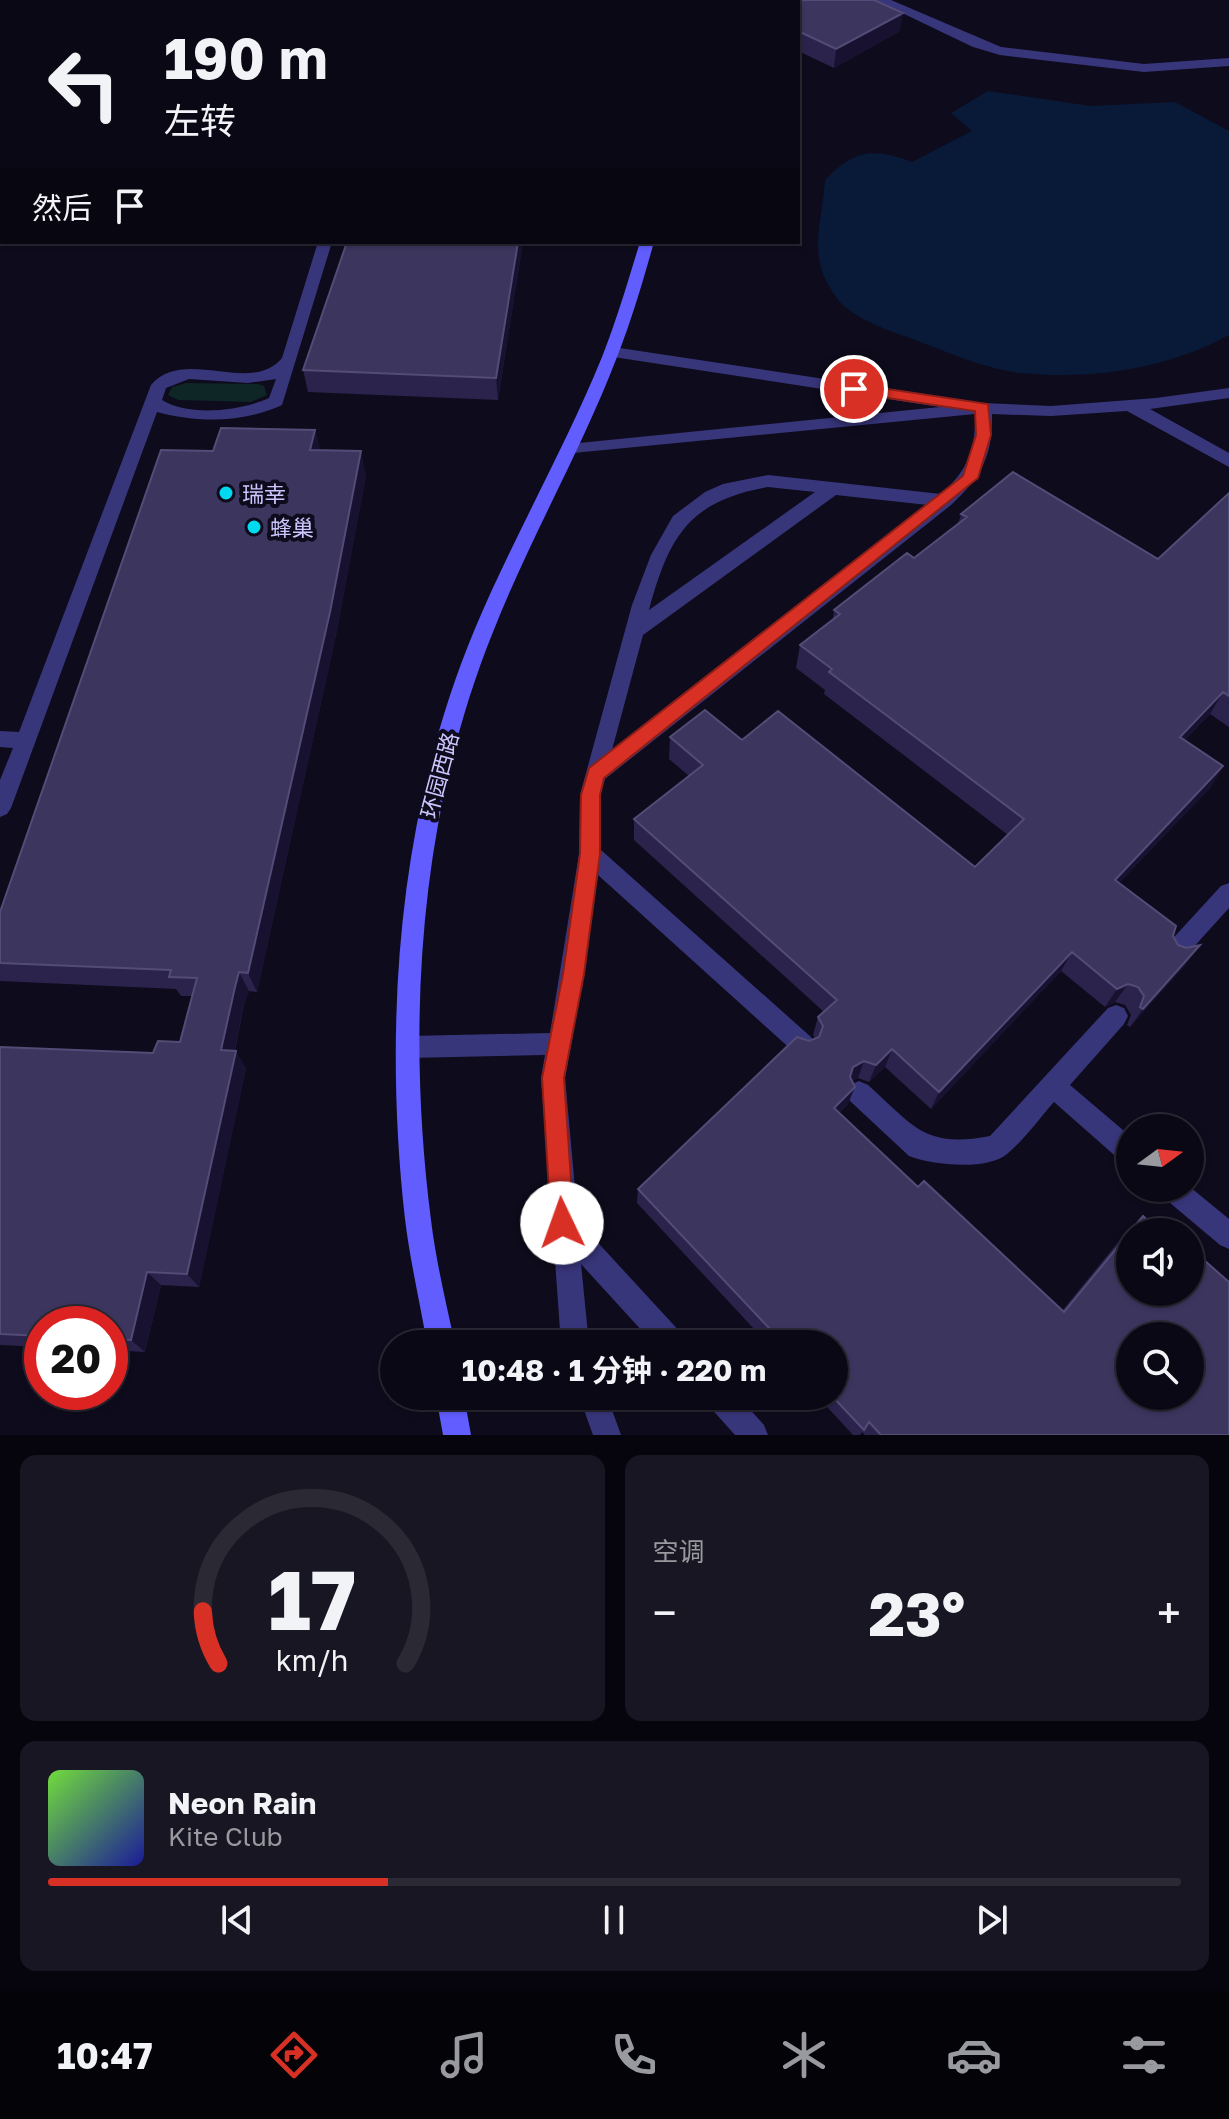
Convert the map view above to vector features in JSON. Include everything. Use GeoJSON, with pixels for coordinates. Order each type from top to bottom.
{"type":"FeatureCollection","features":[{"type":"Feature","properties":{"kind":"street","name":"环园西路"},"geometry":{"type":"LineString","coordinates":[[438,1330],[416,1204],[407,998],[425,828],[462,688],[512,570],[613,352],[629,311],[646,244]]}},
{"type":"Feature","properties":{"kind":"street"},"geometry":{"type":"LineString","coordinates":[[453,1410],[457,1435]]}},
{"type":"Feature","properties":{"kind":"lane"},"geometry":{"type":"LineString","coordinates":[[881,0],[977,44],[1000,51],[1144,68],[1229,62]]}},
{"type":"Feature","properties":{"kind":"lane"},"geometry":{"type":"LineString","coordinates":[[152,401],[170,411],[256,411],[276,401],[324,244]]}},
{"type":"Feature","properties":{"kind":"lane"},"geometry":{"type":"LineString","coordinates":[[613,352],[983,408],[1051,411],[1229,393]]}},
{"type":"Feature","properties":{"kind":"lane"},"geometry":{"type":"LineString","coordinates":[[0,808],[159,385],[171,377],[266,377],[282,371],[290,359]]}},
{"type":"Feature","properties":{"kind":"lane"},"geometry":{"type":"LineString","coordinates":[[1130,405],[1229,461]]}},
{"type":"Feature","properties":{"kind":"lane"},"geometry":{"type":"LineString","coordinates":[[569,450],[983,408]]}},
{"type":"Feature","properties":{"kind":"lane"},"geometry":{"type":"LineString","coordinates":[[596,774],[945,501],[970,478],[984,435],[983,408]]}},
{"type":"Feature","properties":{"kind":"lane"},"geometry":{"type":"LineString","coordinates":[[573,1330],[562,1223],[553,1078],[573,974],[590,854],[590,795],[634,631],[664,545],[679,520],[693,507],[711,496],[748,483],[788,482],[945,501]]}},
{"type":"Feature","properties":{"kind":"lane"},"geometry":{"type":"LineString","coordinates":[[634,631],[833,488]]}},
{"type":"Feature","properties":{"kind":"lane"},"geometry":{"type":"LineString","coordinates":[[0,739],[26,740]]}},
{"type":"Feature","properties":{"kind":"lane"},"geometry":{"type":"LineString","coordinates":[[590,854],[803,1045]]}},
{"type":"Feature","properties":{"kind":"lane"},"geometry":{"type":"LineString","coordinates":[[1173,954],[1229,893]]}},
{"type":"Feature","properties":{"kind":"lane"},"geometry":{"type":"LineString","coordinates":[[859,1093],[918,1147],[967,1153],[997,1147],[1116,1016]]}},
{"type":"Feature","properties":{"kind":"lane"},"geometry":{"type":"LineString","coordinates":[[409,1047],[558,1044]]}},
{"type":"Feature","properties":{"kind":"lane"},"geometry":{"type":"LineString","coordinates":[[1053,1086],[1116,1140]]}},
{"type":"Feature","properties":{"kind":"lane"},"geometry":{"type":"LineString","coordinates":[[1189,1202],[1229,1236]]}},
{"type":"Feature","properties":{"kind":"lane"},"geometry":{"type":"LineString","coordinates":[[562,1223],[659,1330]]}},
{"type":"Feature","properties":{"kind":"lane"},"geometry":{"type":"LineString","coordinates":[[598,1410],[607,1435]]}},
{"type":"Feature","properties":{"kind":"lane"},"geometry":{"type":"LineString","coordinates":[[732,1410],[754,1435]]}},
{"type":"Feature","properties":{"kind":"green space"},"geometry":{"type":"Polygon","coordinates":[[[186,383],[258,384],[264,386],[267,395],[251,402],[178,400],[168,395],[172,387],[186,383]]]}},
{"type":"Feature","properties":{"kind":"water"},"geometry":{"type":"Polygon","coordinates":[[[988,91],[1091,106],[1175,102],[1229,131],[1229,335],[1180,356],[1128,369],[1075,375],[1021,373],[979,364],[891,331],[842,304],[827,282],[819,254],[825,180],[856,157],[876,153],[912,162],[972,131],[951,113],[988,91]]]}},
{"type":"Feature","properties":{"kind":"building"},"geometry":{"type":"Polygon","coordinates":[[[800,0],[874,0],[903,13],[836,49],[800,32],[800,0]]]}},
{"type":"Feature","properties":{"kind":"building"},"geometry":{"type":"Polygon","coordinates":[[[346,244],[518,244],[496,378],[303,370],[346,244]]]}},
{"type":"Feature","properties":{"kind":"building"},"geometry":{"type":"Polygon","coordinates":[[[221,428],[315,430],[310,450],[361,451],[330,612],[248,973],[239,972],[221,1050],[236,1051],[187,1274],[147,1272],[131,1340],[128,1340],[128,1306],[24,1306],[24,1335],[0,1334],[0,1047],[153,1053],[158,1041],[180,1042],[197,978],[169,977],[171,970],[0,963],[0,912],[161,450],[213,451],[221,428]]]}},
{"type":"Feature","properties":{"kind":"building"},"geometry":{"type":"Polygon","coordinates":[[[1013,472],[1158,559],[1229,493],[1229,696],[1223,692],[1180,737],[1223,766],[1115,880],[1176,926],[1173,936],[1178,945],[1186,948],[1200,945],[1143,1009],[1140,1007],[1144,996],[1138,987],[1128,984],[1117,989],[1072,952],[939,1092],[892,1049],[876,1065],[864,1061],[853,1067],[850,1077],[855,1087],[834,1108],[918,1187],[924,1181],[1064,1312],[1116,1249],[1116,1306],[1204,1306],[1204,1260],[1229,1282],[1229,1435],[881,1435],[869,1422],[864,1430],[845,1410],[848,1410],[848,1330],[771,1330],[638,1189],[797,1037],[809,1041],[819,1037],[823,1026],[818,1017],[837,1000],[634,819],[703,765],[670,737],[705,710],[742,740],[778,711],[975,867],[1024,819],[829,672],[832,669],[800,645],[840,614],[834,610],[907,553],[914,558],[967,517],[961,514],[1013,472]]]}},
{"type":"Feature","properties":{"kind":"place","name":"瑞幸"},"geometry":{"type":"Point","coordinates":[226,493]}},
{"type":"Feature","properties":{"kind":"place","name":"蜂巢"},"geometry":{"type":"Point","coordinates":[254,527]}},
{"type":"Feature","properties":{"kind":"route"},"geometry":{"type":"LineString","coordinates":[[562,1223],[553,1078],[573,974],[590,854],[590,795],[596,774],[945,501],[970,478],[984,435],[983,408],[854,389]]}}]}
